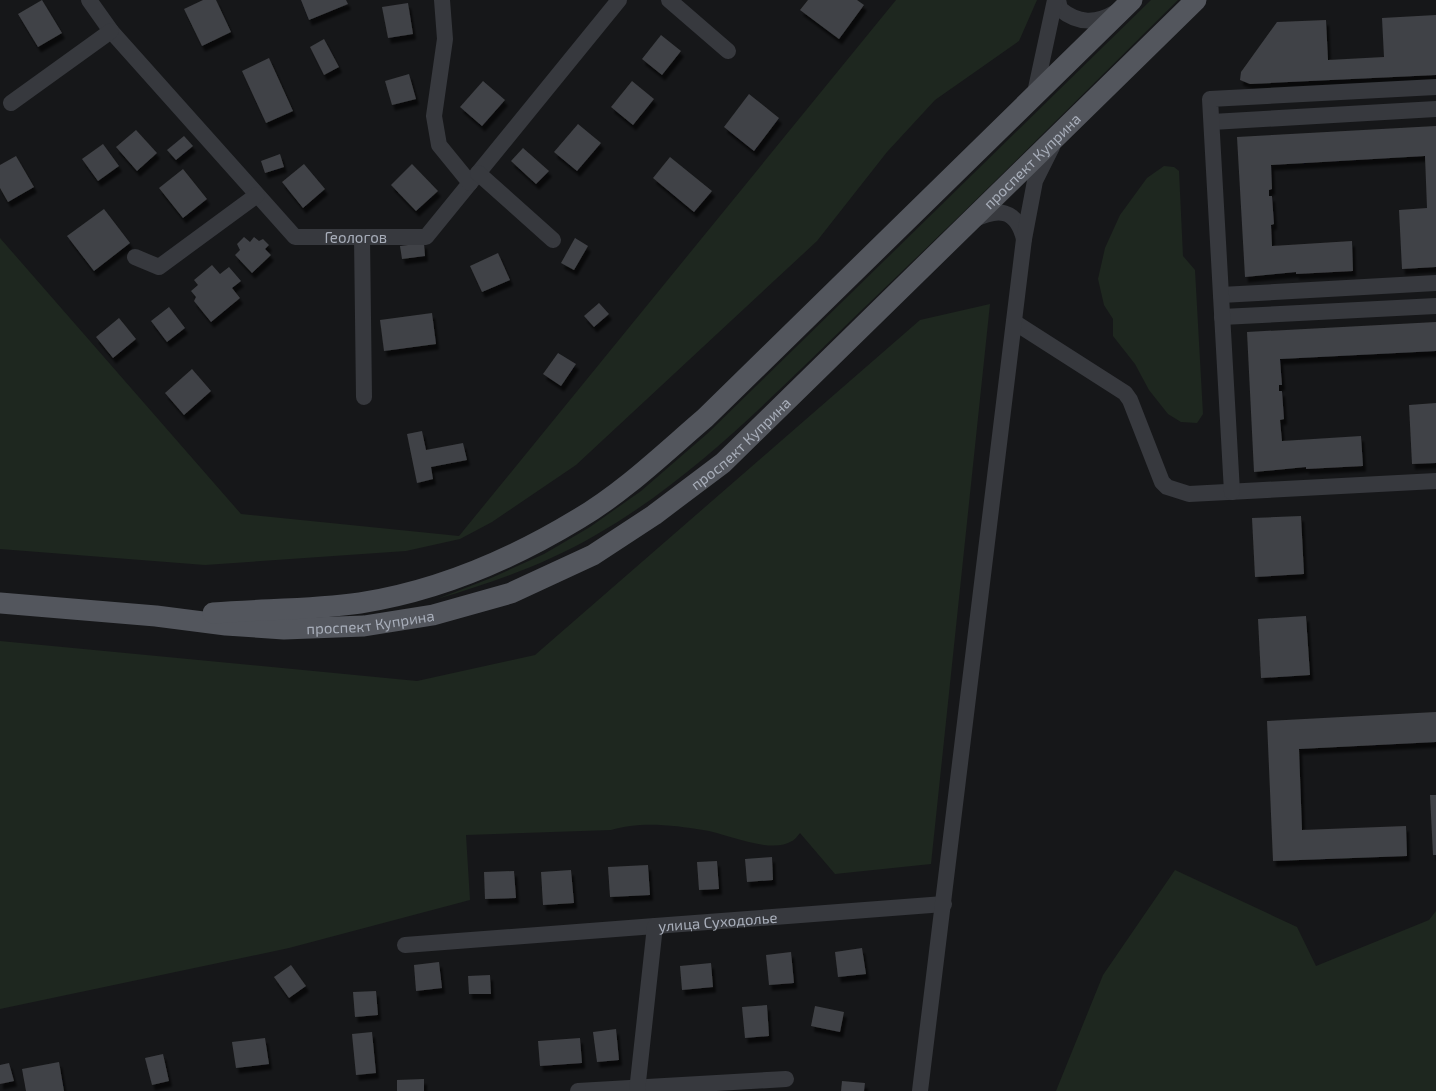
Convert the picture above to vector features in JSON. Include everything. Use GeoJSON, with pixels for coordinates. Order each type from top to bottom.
{"type":"FeatureCollection","features":[{"type":"Feature","properties":{"kind":"main road","name":"проспект Куприна"},"geometry":{"type":"LineString","coordinates":[[0,603],[156,616],[226,626],[284,629],[364,626],[434,615],[511,592],[593,555],[654,515],[723,463],[1196,0]]}},
{"type":"Feature","properties":{"kind":"main road","name":"проспект Куприна"},"geometry":{"type":"LineString","coordinates":[[156,616],[289,610],[379,598],[432,586],[503,559],[579,519],[639,476],[705,418],[1129,3]]}},
{"type":"Feature","properties":{"kind":"street","name":"Геологов"},"geometry":{"type":"LineString","coordinates":[[89,0],[111,31],[295,237],[426,237],[619,0]]}},
{"type":"Feature","properties":{"kind":"street"},"geometry":{"type":"LineString","coordinates":[[442,0],[445,39],[434,116],[440,146],[474,178],[553,240]]}},
{"type":"Feature","properties":{"kind":"street"},"geometry":{"type":"LineString","coordinates":[[669,0],[728,52]]}},
{"type":"Feature","properties":{"kind":"street"},"geometry":{"type":"LineString","coordinates":[[1057,0],[1060,10],[1082,22],[1106,18],[1129,3]]}},
{"type":"Feature","properties":{"kind":"street"},"geometry":{"type":"LineString","coordinates":[[1035,93],[1057,0]]}},
{"type":"Feature","properties":{"kind":"street"},"geometry":{"type":"LineString","coordinates":[[11,102],[111,31]]}},
{"type":"Feature","properties":{"kind":"street"},"geometry":{"type":"LineString","coordinates":[[1232,492],[1210,99],[1436,87]]}},
{"type":"Feature","properties":{"kind":"street"},"geometry":{"type":"LineString","coordinates":[[1212,122],[1436,109]]}},
{"type":"Feature","properties":{"kind":"street"},"geometry":{"type":"LineString","coordinates":[[920,1091],[1024,239],[1035,181],[1046,155],[1066,126]]}},
{"type":"Feature","properties":{"kind":"street"},"geometry":{"type":"LineString","coordinates":[[135,257],[159,267],[257,195]]}},
{"type":"Feature","properties":{"kind":"street"},"geometry":{"type":"LineString","coordinates":[[972,220],[986,214],[999,212],[1010,214],[1017,221],[1024,239]]}},
{"type":"Feature","properties":{"kind":"street"},"geometry":{"type":"LineString","coordinates":[[362,237],[364,397]]}},
{"type":"Feature","properties":{"kind":"street"},"geometry":{"type":"LineString","coordinates":[[1221,295],[1436,283]]}},
{"type":"Feature","properties":{"kind":"street"},"geometry":{"type":"LineString","coordinates":[[1222,317],[1436,306]]}},
{"type":"Feature","properties":{"kind":"street"},"geometry":{"type":"LineString","coordinates":[[1014,322],[1125,393],[1130,400],[1162,482],[1167,487],[1189,494],[1436,481]]}},
{"type":"Feature","properties":{"kind":"street","name":"улица Суходолье"},"geometry":{"type":"LineString","coordinates":[[637,1089],[655,926],[944,904]]}},
{"type":"Feature","properties":{"kind":"street"},"geometry":{"type":"LineString","coordinates":[[405,945],[655,926]]}},
{"type":"Feature","properties":{"kind":"street"},"geometry":{"type":"LineString","coordinates":[[578,1091],[786,1079]]}},
{"type":"Feature","properties":{"kind":"shaded area"},"geometry":{"type":"Polygon","coordinates":[[[896,0],[1037,0],[1019,41],[935,100],[887,152],[817,241],[576,465],[492,522],[460,539],[406,551],[205,565],[0,549],[0,238],[241,514],[459,536],[896,0]]]}},
{"type":"Feature","properties":{"kind":"shaded area"},"geometry":{"type":"Polygon","coordinates":[[[1151,0],[1178,0],[770,399],[703,459],[668,487],[632,512],[594,536],[556,556],[517,572],[437,599],[491,578],[544,554],[590,527],[641,491],[708,433],[1151,0]]]}},
{"type":"Feature","properties":{"kind":"shaded area"},"geometry":{"type":"Polygon","coordinates":[[[1164,166],[1174,167],[1179,171],[1183,256],[1195,270],[1203,414],[1197,423],[1181,422],[1168,414],[1149,390],[1135,364],[1113,336],[1113,319],[1104,305],[1098,279],[1105,248],[1120,215],[1147,178],[1164,166]]]}},
{"type":"Feature","properties":{"kind":"shaded area"},"geometry":{"type":"Polygon","coordinates":[[[990,304],[931,864],[835,874],[800,833],[792,841],[783,845],[772,846],[748,842],[703,830],[657,825],[622,827],[611,830],[466,835],[470,900],[289,948],[0,1009],[0,641],[417,681],[535,655],[920,320],[990,304]]]}},
{"type":"Feature","properties":{"kind":"shaded area"},"geometry":{"type":"Polygon","coordinates":[[[1175,870],[1297,927],[1316,966],[1429,920],[1436,911],[1436,1091],[1056,1091],[1103,975],[1175,870]]]}},
{"type":"Feature","properties":{"kind":"building"},"geometry":{"type":"Polygon","coordinates":[[[42,0],[62,33],[38,47],[18,14],[42,0]]]}},
{"type":"Feature","properties":{"kind":"building"},"geometry":{"type":"Polygon","coordinates":[[[203,0],[216,0],[231,32],[202,46],[184,9],[203,0]]]}},
{"type":"Feature","properties":{"kind":"building"},"geometry":{"type":"Polygon","coordinates":[[[301,0],[346,0],[348,4],[309,20],[301,0]]]}},
{"type":"Feature","properties":{"kind":"building"},"geometry":{"type":"Polygon","coordinates":[[[808,0],[857,0],[864,5],[839,39],[800,10],[808,0]]]}},
{"type":"Feature","properties":{"kind":"building"},"geometry":{"type":"Polygon","coordinates":[[[408,3],[413,34],[388,38],[382,7],[408,3]]]}},
{"type":"Feature","properties":{"kind":"building"},"geometry":{"type":"Polygon","coordinates":[[[1436,15],[1436,75],[1250,84],[1240,80],[1241,72],[1277,22],[1326,20],[1328,60],[1384,57],[1382,18],[1436,15]]]}},
{"type":"Feature","properties":{"kind":"building"},"geometry":{"type":"Polygon","coordinates":[[[661,35],[681,51],[662,75],[642,59],[661,35]]]}},
{"type":"Feature","properties":{"kind":"building"},"geometry":{"type":"Polygon","coordinates":[[[324,39],[339,67],[324,75],[310,47],[324,39]]]}},
{"type":"Feature","properties":{"kind":"building"},"geometry":{"type":"Polygon","coordinates":[[[269,58],[293,111],[266,123],[242,71],[269,58]]]}},
{"type":"Feature","properties":{"kind":"building"},"geometry":{"type":"Polygon","coordinates":[[[409,74],[416,99],[392,105],[385,81],[409,74]]]}},
{"type":"Feature","properties":{"kind":"building"},"geometry":{"type":"Polygon","coordinates":[[[483,81],[505,100],[482,126],[460,107],[483,81]]]}},
{"type":"Feature","properties":{"kind":"building"},"geometry":{"type":"Polygon","coordinates":[[[632,81],[654,99],[633,125],[611,107],[632,81]]]}},
{"type":"Feature","properties":{"kind":"building"},"geometry":{"type":"Polygon","coordinates":[[[749,94],[779,118],[754,151],[724,127],[749,94]]]}},
{"type":"Feature","properties":{"kind":"building"},"geometry":{"type":"Polygon","coordinates":[[[578,124],[601,143],[577,171],[554,152],[578,124]]]}},
{"type":"Feature","properties":{"kind":"building"},"geometry":{"type":"Polygon","coordinates":[[[1436,126],[1436,267],[1402,269],[1399,210],[1427,208],[1425,156],[1271,165],[1272,189],[1269,190],[1269,196],[1272,196],[1274,224],[1271,225],[1272,246],[1352,241],[1353,271],[1296,274],[1296,272],[1245,277],[1237,137],[1436,126]]]}},
{"type":"Feature","properties":{"kind":"building"},"geometry":{"type":"Polygon","coordinates":[[[136,130],[157,153],[137,171],[116,147],[136,130]]]}},
{"type":"Feature","properties":{"kind":"building"},"geometry":{"type":"Polygon","coordinates":[[[184,136],[193,146],[176,160],[167,150],[184,136]]]}},
{"type":"Feature","properties":{"kind":"building"},"geometry":{"type":"Polygon","coordinates":[[[103,144],[119,166],[98,181],[82,159],[103,144]]]}},
{"type":"Feature","properties":{"kind":"building"},"geometry":{"type":"Polygon","coordinates":[[[523,148],[549,171],[536,184],[511,161],[523,148]]]}},
{"type":"Feature","properties":{"kind":"building"},"geometry":{"type":"Polygon","coordinates":[[[280,154],[284,167],[265,173],[261,161],[280,154]]]}},
{"type":"Feature","properties":{"kind":"building"},"geometry":{"type":"Polygon","coordinates":[[[16,156],[34,187],[8,202],[0,188],[0,165],[16,156]]]}},
{"type":"Feature","properties":{"kind":"building"},"geometry":{"type":"Polygon","coordinates":[[[670,157],[712,191],[694,212],[653,178],[670,157]]]}},
{"type":"Feature","properties":{"kind":"building"},"geometry":{"type":"Polygon","coordinates":[[[304,164],[325,189],[303,208],[282,182],[304,164]]]}},
{"type":"Feature","properties":{"kind":"building"},"geometry":{"type":"Polygon","coordinates":[[[412,164],[438,191],[416,211],[391,185],[412,164]]]}},
{"type":"Feature","properties":{"kind":"building"},"geometry":{"type":"Polygon","coordinates":[[[183,169],[207,199],[183,218],[159,188],[183,169]]]}},
{"type":"Feature","properties":{"kind":"building"},"geometry":{"type":"Polygon","coordinates":[[[104,209],[130,243],[94,271],[67,236],[104,209]]]}},
{"type":"Feature","properties":{"kind":"building"},"geometry":{"type":"Polygon","coordinates":[[[244,237],[250,242],[254,237],[259,241],[263,239],[269,245],[265,249],[271,255],[252,273],[235,255],[240,250],[237,244],[244,237]]]}},
{"type":"Feature","properties":{"kind":"building"},"geometry":{"type":"Polygon","coordinates":[[[575,238],[588,246],[574,270],[561,263],[575,238]]]}},
{"type":"Feature","properties":{"kind":"building"},"geometry":{"type":"Polygon","coordinates":[[[424,243],[425,256],[402,259],[400,246],[424,243]]]}},
{"type":"Feature","properties":{"kind":"building"},"geometry":{"type":"Polygon","coordinates":[[[498,253],[510,280],[482,292],[470,266],[498,253]]]}},
{"type":"Feature","properties":{"kind":"building"},"geometry":{"type":"Polygon","coordinates":[[[212,265],[220,274],[229,267],[241,281],[232,288],[240,298],[211,322],[194,301],[196,297],[191,291],[198,285],[194,280],[212,265]]]}},
{"type":"Feature","properties":{"kind":"building"},"geometry":{"type":"Polygon","coordinates":[[[599,303],[609,314],[594,327],[584,316],[599,303]]]}},
{"type":"Feature","properties":{"kind":"building"},"geometry":{"type":"Polygon","coordinates":[[[169,307],[185,328],[167,342],[151,321],[169,307]]]}},
{"type":"Feature","properties":{"kind":"building"},"geometry":{"type":"Polygon","coordinates":[[[432,313],[436,344],[384,351],[380,320],[432,313]]]}},
{"type":"Feature","properties":{"kind":"building"},"geometry":{"type":"Polygon","coordinates":[[[119,318],[136,339],[113,358],[96,337],[119,318]]]}},
{"type":"Feature","properties":{"kind":"building"},"geometry":{"type":"Polygon","coordinates":[[[1436,322],[1436,351],[1280,359],[1282,385],[1279,385],[1279,391],[1282,391],[1284,419],[1280,420],[1282,441],[1361,436],[1363,466],[1306,469],[1306,467],[1254,472],[1247,332],[1436,322]]]}},
{"type":"Feature","properties":{"kind":"building"},"geometry":{"type":"Polygon","coordinates":[[[558,353],[576,364],[561,386],[543,374],[558,353]]]}},
{"type":"Feature","properties":{"kind":"building"},"geometry":{"type":"Polygon","coordinates":[[[192,369],[211,391],[184,415],[165,393],[192,369]]]}},
{"type":"Feature","properties":{"kind":"building"},"geometry":{"type":"Polygon","coordinates":[[[1436,403],[1436,463],[1412,464],[1409,405],[1436,403]]]}},
{"type":"Feature","properties":{"kind":"building"},"geometry":{"type":"Polygon","coordinates":[[[422,431],[426,450],[463,443],[467,460],[431,467],[433,479],[417,483],[407,434],[422,431]]]}},
{"type":"Feature","properties":{"kind":"building"},"geometry":{"type":"Polygon","coordinates":[[[1301,516],[1304,574],[1255,577],[1252,518],[1301,516]]]}},
{"type":"Feature","properties":{"kind":"building"},"geometry":{"type":"Polygon","coordinates":[[[1306,616],[1310,675],[1261,678],[1258,619],[1306,616]]]}},
{"type":"Feature","properties":{"kind":"building"},"geometry":{"type":"Polygon","coordinates":[[[1436,712],[1436,742],[1299,749],[1302,830],[1406,826],[1407,856],[1273,861],[1267,721],[1436,712]]]}},
{"type":"Feature","properties":{"kind":"building"},"geometry":{"type":"Polygon","coordinates":[[[1430,795],[1436,795],[1436,855],[1433,855],[1430,795]]]}},
{"type":"Feature","properties":{"kind":"building"},"geometry":{"type":"Polygon","coordinates":[[[772,857],[773,880],[747,882],[745,859],[772,857]]]}},
{"type":"Feature","properties":{"kind":"building"},"geometry":{"type":"Polygon","coordinates":[[[717,861],[719,889],[699,890],[697,862],[717,861]]]}},
{"type":"Feature","properties":{"kind":"building"},"geometry":{"type":"Polygon","coordinates":[[[648,865],[650,895],[610,897],[608,867],[648,865]]]}},
{"type":"Feature","properties":{"kind":"building"},"geometry":{"type":"Polygon","coordinates":[[[571,870],[574,903],[543,905],[541,872],[571,870]]]}},
{"type":"Feature","properties":{"kind":"building"},"geometry":{"type":"Polygon","coordinates":[[[514,871],[516,898],[485,899],[484,872],[514,871]]]}},
{"type":"Feature","properties":{"kind":"building"},"geometry":{"type":"Polygon","coordinates":[[[862,948],[866,974],[838,977],[835,952],[862,948]]]}},
{"type":"Feature","properties":{"kind":"building"},"geometry":{"type":"Polygon","coordinates":[[[791,952],[794,983],[769,985],[766,955],[791,952]]]}},
{"type":"Feature","properties":{"kind":"building"},"geometry":{"type":"Polygon","coordinates":[[[439,962],[442,988],[416,991],[414,965],[439,962]]]}},
{"type":"Feature","properties":{"kind":"building"},"geometry":{"type":"Polygon","coordinates":[[[711,963],[713,987],[682,990],[680,966],[711,963]]]}},
{"type":"Feature","properties":{"kind":"building"},"geometry":{"type":"Polygon","coordinates":[[[291,965],[306,986],[289,998],[274,977],[291,965]]]}},
{"type":"Feature","properties":{"kind":"building"},"geometry":{"type":"Polygon","coordinates":[[[490,975],[491,994],[469,994],[468,976],[490,975]]]}},
{"type":"Feature","properties":{"kind":"building"},"geometry":{"type":"Polygon","coordinates":[[[376,991],[378,1015],[355,1017],[353,992],[376,991]]]}},
{"type":"Feature","properties":{"kind":"building"},"geometry":{"type":"Polygon","coordinates":[[[767,1005],[769,1036],[745,1038],[742,1007],[767,1005]]]}},
{"type":"Feature","properties":{"kind":"building"},"geometry":{"type":"Polygon","coordinates":[[[815,1006],[844,1012],[840,1032],[811,1026],[815,1006]]]}},
{"type":"Feature","properties":{"kind":"building"},"geometry":{"type":"Polygon","coordinates":[[[616,1029],[619,1060],[597,1062],[593,1032],[616,1029]]]}},
{"type":"Feature","properties":{"kind":"building"},"geometry":{"type":"Polygon","coordinates":[[[372,1032],[376,1073],[356,1075],[352,1034],[372,1032]]]}},
{"type":"Feature","properties":{"kind":"building"},"geometry":{"type":"Polygon","coordinates":[[[265,1038],[269,1064],[236,1068],[232,1042],[265,1038]]]}},
{"type":"Feature","properties":{"kind":"building"},"geometry":{"type":"Polygon","coordinates":[[[580,1038],[582,1063],[540,1066],[538,1041],[580,1038]]]}},
{"type":"Feature","properties":{"kind":"building"},"geometry":{"type":"Polygon","coordinates":[[[163,1054],[169,1081],[152,1085],[145,1058],[163,1054]]]}},
{"type":"Feature","properties":{"kind":"building"},"geometry":{"type":"Polygon","coordinates":[[[59,1062],[64,1091],[26,1091],[22,1069],[59,1062]]]}},
{"type":"Feature","properties":{"kind":"building"},"geometry":{"type":"Polygon","coordinates":[[[9,1063],[14,1081],[0,1084],[0,1065],[9,1063]]]}},
{"type":"Feature","properties":{"kind":"building"},"geometry":{"type":"Polygon","coordinates":[[[424,1079],[424,1091],[397,1091],[397,1080],[424,1079]]]}},
{"type":"Feature","properties":{"kind":"building"},"geometry":{"type":"Polygon","coordinates":[[[842,1081],[865,1083],[864,1091],[841,1091],[842,1081]]]}}]}
